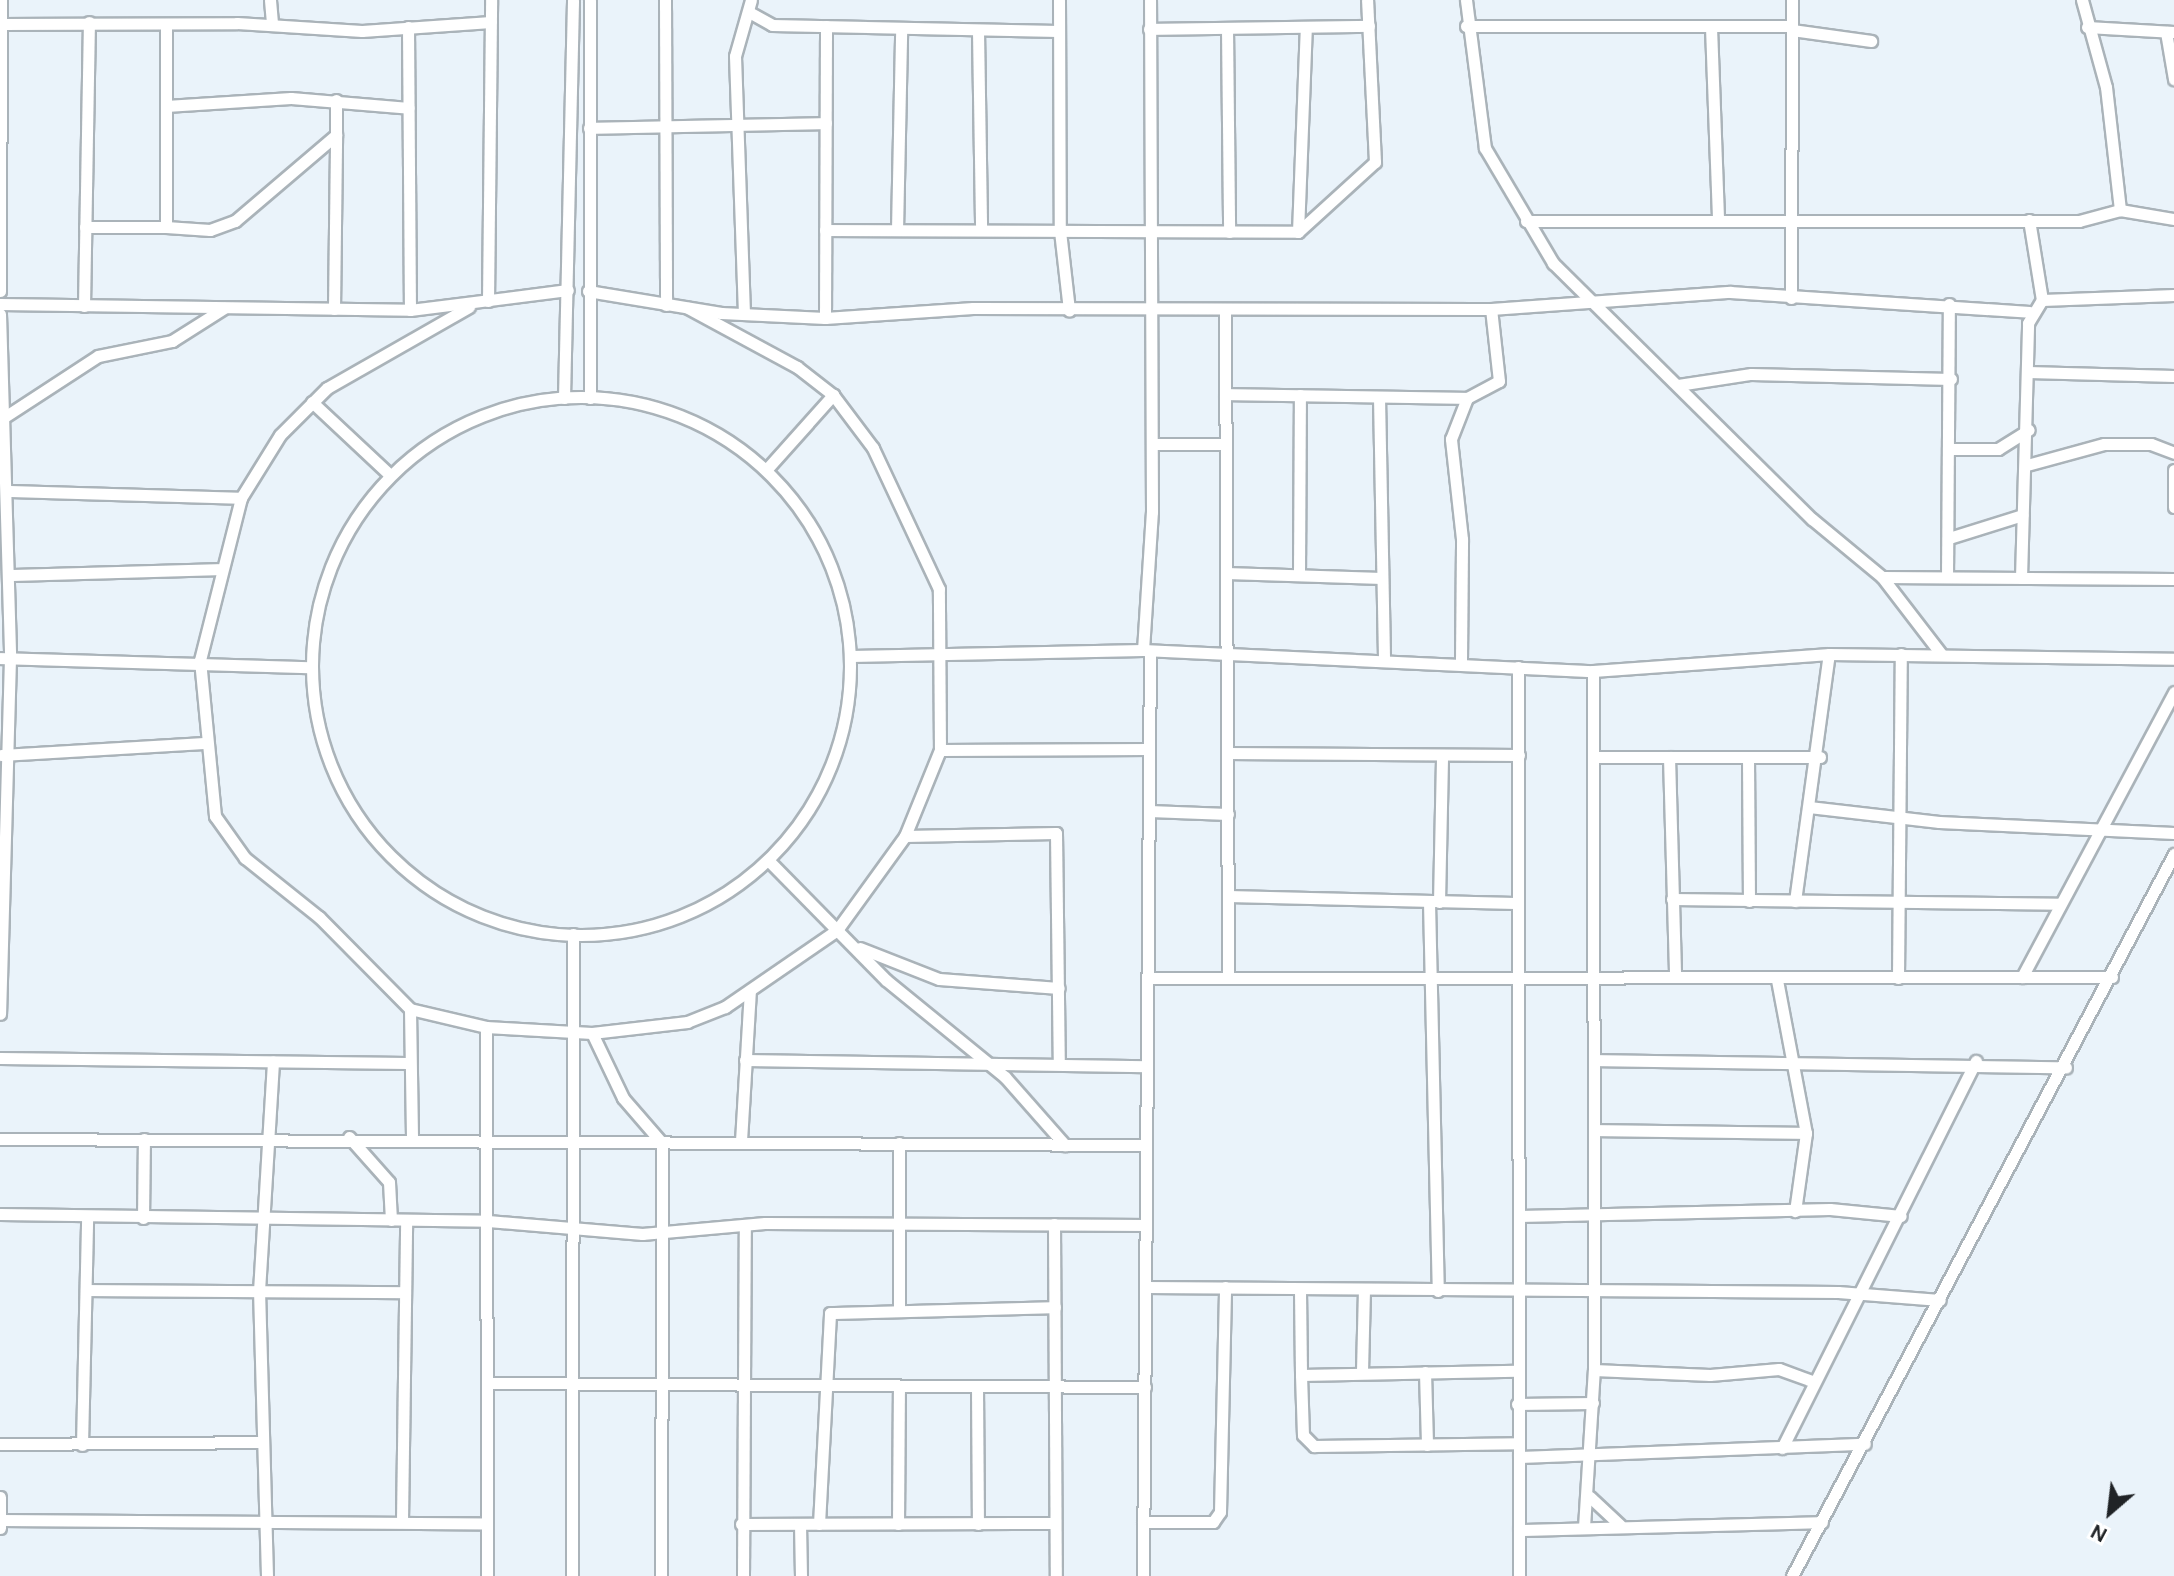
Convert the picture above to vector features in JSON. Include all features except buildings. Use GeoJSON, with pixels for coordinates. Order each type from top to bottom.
{"type":"FeatureCollection","features":[{"type":"Feature","properties":{"kind":"street"},"geometry":{"type":"LineString","coordinates":[[0,291],[1,0]]}},
{"type":"Feature","properties":{"kind":"street"},"geometry":{"type":"LineString","coordinates":[[270,0],[272,25]]}},
{"type":"Feature","properties":{"kind":"street"},"geometry":{"type":"LineString","coordinates":[[488,301],[491,0]]}},
{"type":"Feature","properties":{"kind":"street"},"geometry":{"type":"LineString","coordinates":[[564,398],[573,0]]}},
{"type":"Feature","properties":{"kind":"street"},"geometry":{"type":"LineString","coordinates":[[590,0],[590,398]]}},
{"type":"Feature","properties":{"kind":"street"},"geometry":{"type":"LineString","coordinates":[[665,0],[666,305]]}},
{"type":"Feature","properties":{"kind":"street"},"geometry":{"type":"LineString","coordinates":[[1059,0],[1060,231],[1069,310]]}},
{"type":"Feature","properties":{"kind":"street"},"geometry":{"type":"LineString","coordinates":[[1143,1576],[1149,811],[1146,651],[1152,444],[1152,312],[1148,229],[1150,0]]}},
{"type":"Feature","properties":{"kind":"street"},"geometry":{"type":"LineString","coordinates":[[825,230],[1298,232],[1375,162],[1367,0]]}},
{"type":"Feature","properties":{"kind":"street"},"geometry":{"type":"LineString","coordinates":[[1466,0],[1466,26],[1485,148],[1526,221],[1589,304],[1882,577],[1941,654]]}},
{"type":"Feature","properties":{"kind":"street"},"geometry":{"type":"LineString","coordinates":[[1791,298],[1792,0]]}},
{"type":"Feature","properties":{"kind":"street"},"geometry":{"type":"LineString","coordinates":[[2082,0],[2106,87],[2120,210]]}},
{"type":"Feature","properties":{"kind":"street"},"geometry":{"type":"LineString","coordinates":[[744,314],[740,128],[735,56],[750,6],[772,25],[901,32],[1058,31]]}},
{"type":"Feature","properties":{"kind":"street"},"geometry":{"type":"LineString","coordinates":[[0,24],[89,22],[408,27],[491,22]]}},
{"type":"Feature","properties":{"kind":"street"},"geometry":{"type":"LineString","coordinates":[[84,306],[89,22]]}},
{"type":"Feature","properties":{"kind":"street"},"geometry":{"type":"LineString","coordinates":[[166,25],[166,227]]}},
{"type":"Feature","properties":{"kind":"street"},"geometry":{"type":"LineString","coordinates":[[825,318],[826,26]]}},
{"type":"Feature","properties":{"kind":"street"},"geometry":{"type":"LineString","coordinates":[[1149,29],[1369,26]]}},
{"type":"Feature","properties":{"kind":"street"},"geometry":{"type":"LineString","coordinates":[[1466,26],[1792,28],[1871,41]]}},
{"type":"Feature","properties":{"kind":"street"},"geometry":{"type":"LineString","coordinates":[[408,27],[410,310]]}},
{"type":"Feature","properties":{"kind":"street"},"geometry":{"type":"LineString","coordinates":[[1298,232],[1306,27]]}},
{"type":"Feature","properties":{"kind":"street"},"geometry":{"type":"LineString","coordinates":[[1711,27],[1718,219]]}},
{"type":"Feature","properties":{"kind":"street"},"geometry":{"type":"LineString","coordinates":[[2087,27],[2170,32],[2174,79]]}},
{"type":"Feature","properties":{"kind":"street"},"geometry":{"type":"LineString","coordinates":[[1227,28],[1229,232]]}},
{"type":"Feature","properties":{"kind":"street"},"geometry":{"type":"LineString","coordinates":[[978,31],[981,230]]}},
{"type":"Feature","properties":{"kind":"street"},"geometry":{"type":"LineString","coordinates":[[897,230],[901,32]]}},
{"type":"Feature","properties":{"kind":"street"},"geometry":{"type":"LineString","coordinates":[[166,106],[336,100],[409,108]]}},
{"type":"Feature","properties":{"kind":"street"},"geometry":{"type":"LineString","coordinates":[[334,309],[336,100]]}},
{"type":"Feature","properties":{"kind":"street"},"geometry":{"type":"LineString","coordinates":[[589,128],[740,128],[775,118],[826,123]]}},
{"type":"Feature","properties":{"kind":"street"},"geometry":{"type":"LineString","coordinates":[[85,227],[210,230],[235,221],[336,135]]}},
{"type":"Feature","properties":{"kind":"street"},"geometry":{"type":"LineString","coordinates":[[1526,221],[2079,221],[2120,210],[2174,219]]}},
{"type":"Feature","properties":{"kind":"street"},"geometry":{"type":"LineString","coordinates":[[2029,220],[2042,300]]}},
{"type":"Feature","properties":{"kind":"street"},"geometry":{"type":"LineString","coordinates":[[568,290],[488,301],[469,307],[312,402],[280,435],[241,498],[218,569],[200,660],[203,743],[221,831],[410,1009],[486,1027],[592,1033],[687,1022],[750,991],[837,930],[905,836],[940,750],[944,655],[939,589],[873,448],[833,395],[776,353],[688,308]]}},
{"type":"Feature","properties":{"kind":"street"},"geometry":{"type":"LineString","coordinates":[[588,291],[688,308],[825,318],[1069,310],[1491,309],[1589,304],[1702,293],[1949,304],[2029,312]]}},
{"type":"Feature","properties":{"kind":"street"},"geometry":{"type":"LineString","coordinates":[[2021,578],[2027,465],[2029,312],[2042,300],[2174,295]]}},
{"type":"Feature","properties":{"kind":"street"},"geometry":{"type":"LineString","coordinates":[[0,304],[410,310],[469,307]]}},
{"type":"Feature","properties":{"kind":"street"},"geometry":{"type":"LineString","coordinates":[[1947,577],[1952,449],[1949,304]]}},
{"type":"Feature","properties":{"kind":"street"},"geometry":{"type":"LineString","coordinates":[[6,416],[98,356],[172,341],[224,308]]}},
{"type":"Feature","properties":{"kind":"street"},"geometry":{"type":"LineString","coordinates":[[1225,394],[1467,398],[1499,381],[1491,309]]}},
{"type":"Feature","properties":{"kind":"street"},"geometry":{"type":"LineString","coordinates":[[1225,311],[1228,975]]}},
{"type":"Feature","properties":{"kind":"street"},"geometry":{"type":"LineString","coordinates":[[0,314],[6,416],[3,449],[9,575],[0,1014]]}},
{"type":"Feature","properties":{"kind":"street"},"geometry":{"type":"LineString","coordinates":[[2028,372],[2174,376]]}},
{"type":"Feature","properties":{"kind":"street"},"geometry":{"type":"LineString","coordinates":[[1678,385],[1751,374],[1951,379]]}},
{"type":"Feature","properties":{"kind":"street"},"geometry":{"type":"LineString","coordinates":[[766,470],[833,395]]}},
{"type":"Feature","properties":{"kind":"street"},"geometry":{"type":"LineString","coordinates":[[1299,574],[1300,395]]}},
{"type":"Feature","properties":{"kind":"street"},"geometry":{"type":"LineString","coordinates":[[1379,397],[1384,657]]}},
{"type":"Feature","properties":{"kind":"street"},"geometry":{"type":"LineString","coordinates":[[564,398],[590,398],[694,422],[766,470],[802,512],[832,566],[851,656],[833,765],[770,862],[683,916],[613,934],[573,934],[479,915],[441,897],[395,860],[336,778],[316,715],[312,667],[331,563],[390,475],[476,418],[564,398]]}},
{"type":"Feature","properties":{"kind":"street"},"geometry":{"type":"LineString","coordinates":[[1461,660],[1462,539],[1451,439],[1467,398]]}},
{"type":"Feature","properties":{"kind":"street"},"geometry":{"type":"LineString","coordinates":[[312,402],[390,475]]}},
{"type":"Feature","properties":{"kind":"street"},"geometry":{"type":"LineString","coordinates":[[1952,449],[1998,449],[2028,430]]}},
{"type":"Feature","properties":{"kind":"street"},"geometry":{"type":"LineString","coordinates":[[1152,444],[1225,444]]}},
{"type":"Feature","properties":{"kind":"street"},"geometry":{"type":"LineString","coordinates":[[2027,465],[2104,444],[2151,444],[2174,453]]}},
{"type":"Feature","properties":{"kind":"street"},"geometry":{"type":"LineString","coordinates":[[2174,470],[2174,507]]}},
{"type":"Feature","properties":{"kind":"street"},"geometry":{"type":"LineString","coordinates":[[7,491],[241,498]]}},
{"type":"Feature","properties":{"kind":"street"},"geometry":{"type":"LineString","coordinates":[[1949,538],[2023,515]]}},
{"type":"Feature","properties":{"kind":"street"},"geometry":{"type":"LineString","coordinates":[[9,575],[218,569]]}},
{"type":"Feature","properties":{"kind":"street"},"geometry":{"type":"LineString","coordinates":[[1226,573],[1382,578]]}},
{"type":"Feature","properties":{"kind":"street"},"geometry":{"type":"LineString","coordinates":[[1882,577],[2174,579],[2174,587]]}},
{"type":"Feature","properties":{"kind":"street"},"geometry":{"type":"LineString","coordinates":[[851,656],[1146,651],[1461,660],[1593,671],[1829,654],[2174,659]]}},
{"type":"Feature","properties":{"kind":"street"},"geometry":{"type":"LineString","coordinates":[[1795,901],[1820,757],[1829,654]]}},
{"type":"Feature","properties":{"kind":"street"},"geometry":{"type":"LineString","coordinates":[[1898,978],[1901,654]]}},
{"type":"Feature","properties":{"kind":"street"},"geometry":{"type":"LineString","coordinates":[[5,658],[200,660],[312,667]]}},
{"type":"Feature","properties":{"kind":"street"},"geometry":{"type":"LineString","coordinates":[[1518,667],[1515,903],[1520,977],[1516,1292],[1519,1576]]}},
{"type":"Feature","properties":{"kind":"street"},"geometry":{"type":"LineString","coordinates":[[1584,1527],[1590,1497],[1593,1450],[1595,1292],[1593,671]]}},
{"type":"Feature","properties":{"kind":"street"},"geometry":{"type":"LineString","coordinates":[[2022,977],[2174,692]]}},
{"type":"Feature","properties":{"kind":"street"},"geometry":{"type":"LineString","coordinates":[[4,755],[33,748],[203,743]]}},
{"type":"Feature","properties":{"kind":"street"},"geometry":{"type":"LineString","coordinates":[[940,750],[1149,749]]}},
{"type":"Feature","properties":{"kind":"street"},"geometry":{"type":"LineString","coordinates":[[1227,753],[1519,755]]}},
{"type":"Feature","properties":{"kind":"street"},"geometry":{"type":"LineString","coordinates":[[1438,1291],[1433,977],[1442,755]]}},
{"type":"Feature","properties":{"kind":"street"},"geometry":{"type":"LineString","coordinates":[[1595,757],[1820,757]]}},
{"type":"Feature","properties":{"kind":"street"},"geometry":{"type":"LineString","coordinates":[[1669,757],[1675,977]]}},
{"type":"Feature","properties":{"kind":"street"},"geometry":{"type":"LineString","coordinates":[[1748,758],[1749,901]]}},
{"type":"Feature","properties":{"kind":"street"},"geometry":{"type":"LineString","coordinates":[[1809,807],[1901,820],[2174,833]]}},
{"type":"Feature","properties":{"kind":"street"},"geometry":{"type":"LineString","coordinates":[[1149,811],[1228,814]]}},
{"type":"Feature","properties":{"kind":"street"},"geometry":{"type":"LineString","coordinates":[[905,836],[1056,833],[1059,1064]]}},
{"type":"Feature","properties":{"kind":"street"},"geometry":{"type":"LineString","coordinates":[[1792,1576],[2066,1067],[2174,854]]}},
{"type":"Feature","properties":{"kind":"street"},"geometry":{"type":"LineString","coordinates":[[770,862],[852,945],[993,1065],[1065,1145]]}},
{"type":"Feature","properties":{"kind":"street"},"geometry":{"type":"LineString","coordinates":[[1228,896],[1515,903]]}},
{"type":"Feature","properties":{"kind":"street"},"geometry":{"type":"LineString","coordinates":[[1672,899],[2060,904]]}},
{"type":"Feature","properties":{"kind":"street"},"geometry":{"type":"LineString","coordinates":[[572,1576],[573,934]]}},
{"type":"Feature","properties":{"kind":"street"},"geometry":{"type":"LineString","coordinates":[[852,945],[939,979],[1059,988]]}},
{"type":"Feature","properties":{"kind":"street"},"geometry":{"type":"LineString","coordinates":[[1148,978],[1228,975],[1777,980],[2112,977]]}},
{"type":"Feature","properties":{"kind":"street"},"geometry":{"type":"LineString","coordinates":[[1777,980],[1797,1061],[1806,1133],[1795,1211]]}},
{"type":"Feature","properties":{"kind":"street"},"geometry":{"type":"LineString","coordinates":[[741,1141],[750,991]]}},
{"type":"Feature","properties":{"kind":"street"},"geometry":{"type":"LineString","coordinates":[[410,1009],[407,1063],[412,1137]]}},
{"type":"Feature","properties":{"kind":"street"},"geometry":{"type":"LineString","coordinates":[[486,1027],[489,1138],[487,1576]]}},
{"type":"Feature","properties":{"kind":"street"},"geometry":{"type":"LineString","coordinates":[[592,1033],[623,1098],[662,1143],[661,1576]]}},
{"type":"Feature","properties":{"kind":"street"},"geometry":{"type":"LineString","coordinates":[[0,1058],[407,1063]]}},
{"type":"Feature","properties":{"kind":"street"},"geometry":{"type":"LineString","coordinates":[[745,1060],[1147,1066]]}},
{"type":"Feature","properties":{"kind":"street"},"geometry":{"type":"LineString","coordinates":[[1595,1060],[1976,1061],[2066,1067]]}},
{"type":"Feature","properties":{"kind":"street"},"geometry":{"type":"LineString","coordinates":[[267,1576],[260,1442],[259,1291],[273,1061]]}},
{"type":"Feature","properties":{"kind":"street"},"geometry":{"type":"LineString","coordinates":[[1782,1448],[1858,1293],[1901,1216],[1976,1061]]}},
{"type":"Feature","properties":{"kind":"street"},"geometry":{"type":"LineString","coordinates":[[1595,1130],[1806,1133]]}},
{"type":"Feature","properties":{"kind":"street"},"geometry":{"type":"LineString","coordinates":[[349,1137],[389,1182],[391,1220]]}},
{"type":"Feature","properties":{"kind":"street"},"geometry":{"type":"LineString","coordinates":[[0,1139],[412,1137],[572,1138],[662,1143],[1146,1145]]}},
{"type":"Feature","properties":{"kind":"street"},"geometry":{"type":"LineString","coordinates":[[143,1218],[144,1139]]}},
{"type":"Feature","properties":{"kind":"street"},"geometry":{"type":"LineString","coordinates":[[899,1143],[899,1309]]}},
{"type":"Feature","properties":{"kind":"street"},"geometry":{"type":"LineString","coordinates":[[1519,1216],[1795,1211],[1901,1216]]}},
{"type":"Feature","properties":{"kind":"street"},"geometry":{"type":"LineString","coordinates":[[0,1214],[488,1221],[660,1233],[745,1226],[1146,1225]]}},
{"type":"Feature","properties":{"kind":"street"},"geometry":{"type":"LineString","coordinates":[[82,1445],[87,1217]]}},
{"type":"Feature","properties":{"kind":"street"},"geometry":{"type":"LineString","coordinates":[[402,1520],[406,1220]]}},
{"type":"Feature","properties":{"kind":"street"},"geometry":{"type":"LineString","coordinates":[[1054,1224],[1056,1576]]}},
{"type":"Feature","properties":{"kind":"street"},"geometry":{"type":"LineString","coordinates":[[743,1576],[741,1385],[745,1226]]}},
{"type":"Feature","properties":{"kind":"street"},"geometry":{"type":"LineString","coordinates":[[1146,1287],[1300,1291],[1858,1293],[1940,1300]]}},
{"type":"Feature","properties":{"kind":"street"},"geometry":{"type":"LineString","coordinates":[[1143,1522],[1218,1518],[1225,1287]]}},
{"type":"Feature","properties":{"kind":"street"},"geometry":{"type":"LineString","coordinates":[[87,1290],[405,1292]]}},
{"type":"Feature","properties":{"kind":"street"},"geometry":{"type":"LineString","coordinates":[[1362,1371],[1364,1290]]}},
{"type":"Feature","properties":{"kind":"street"},"geometry":{"type":"LineString","coordinates":[[1300,1291],[1301,1375],[1307,1442],[1427,1445],[1519,1443]]}},
{"type":"Feature","properties":{"kind":"street"},"geometry":{"type":"LineString","coordinates":[[819,1524],[830,1313],[1055,1307]]}},
{"type":"Feature","properties":{"kind":"street"},"geometry":{"type":"LineString","coordinates":[[1594,1370],[1710,1375],[1779,1369],[1814,1382]]}},
{"type":"Feature","properties":{"kind":"street"},"geometry":{"type":"LineString","coordinates":[[1301,1375],[1362,1371],[1516,1371]]}},
{"type":"Feature","properties":{"kind":"street"},"geometry":{"type":"LineString","coordinates":[[1425,1372],[1427,1445]]}},
{"type":"Feature","properties":{"kind":"street"},"geometry":{"type":"LineString","coordinates":[[489,1383],[1145,1387]]}},
{"type":"Feature","properties":{"kind":"street"},"geometry":{"type":"LineString","coordinates":[[898,1524],[899,1386]]}},
{"type":"Feature","properties":{"kind":"street"},"geometry":{"type":"LineString","coordinates":[[977,1387],[978,1524]]}},
{"type":"Feature","properties":{"kind":"street"},"geometry":{"type":"LineString","coordinates":[[1517,1404],[1593,1403]]}},
{"type":"Feature","properties":{"kind":"street"},"geometry":{"type":"LineString","coordinates":[[0,1444],[260,1442]]}},
{"type":"Feature","properties":{"kind":"street"},"geometry":{"type":"LineString","coordinates":[[1519,1457],[1593,1450],[1865,1444]]}},
{"type":"Feature","properties":{"kind":"street"},"geometry":{"type":"LineString","coordinates":[[0,1497],[0,1528]]}},
{"type":"Feature","properties":{"kind":"street"},"geometry":{"type":"LineString","coordinates":[[1590,1497],[1620,1525]]}},
{"type":"Feature","properties":{"kind":"street"},"geometry":{"type":"LineString","coordinates":[[0,1520],[402,1520],[487,1523]]}},
{"type":"Feature","properties":{"kind":"street"},"geometry":{"type":"LineString","coordinates":[[1519,1530],[1822,1522]]}},
{"type":"Feature","properties":{"kind":"street"},"geometry":{"type":"LineString","coordinates":[[741,1524],[1055,1523]]}},
{"type":"Feature","properties":{"kind":"street"},"geometry":{"type":"LineString","coordinates":[[800,1524],[801,1576]]}}]}
